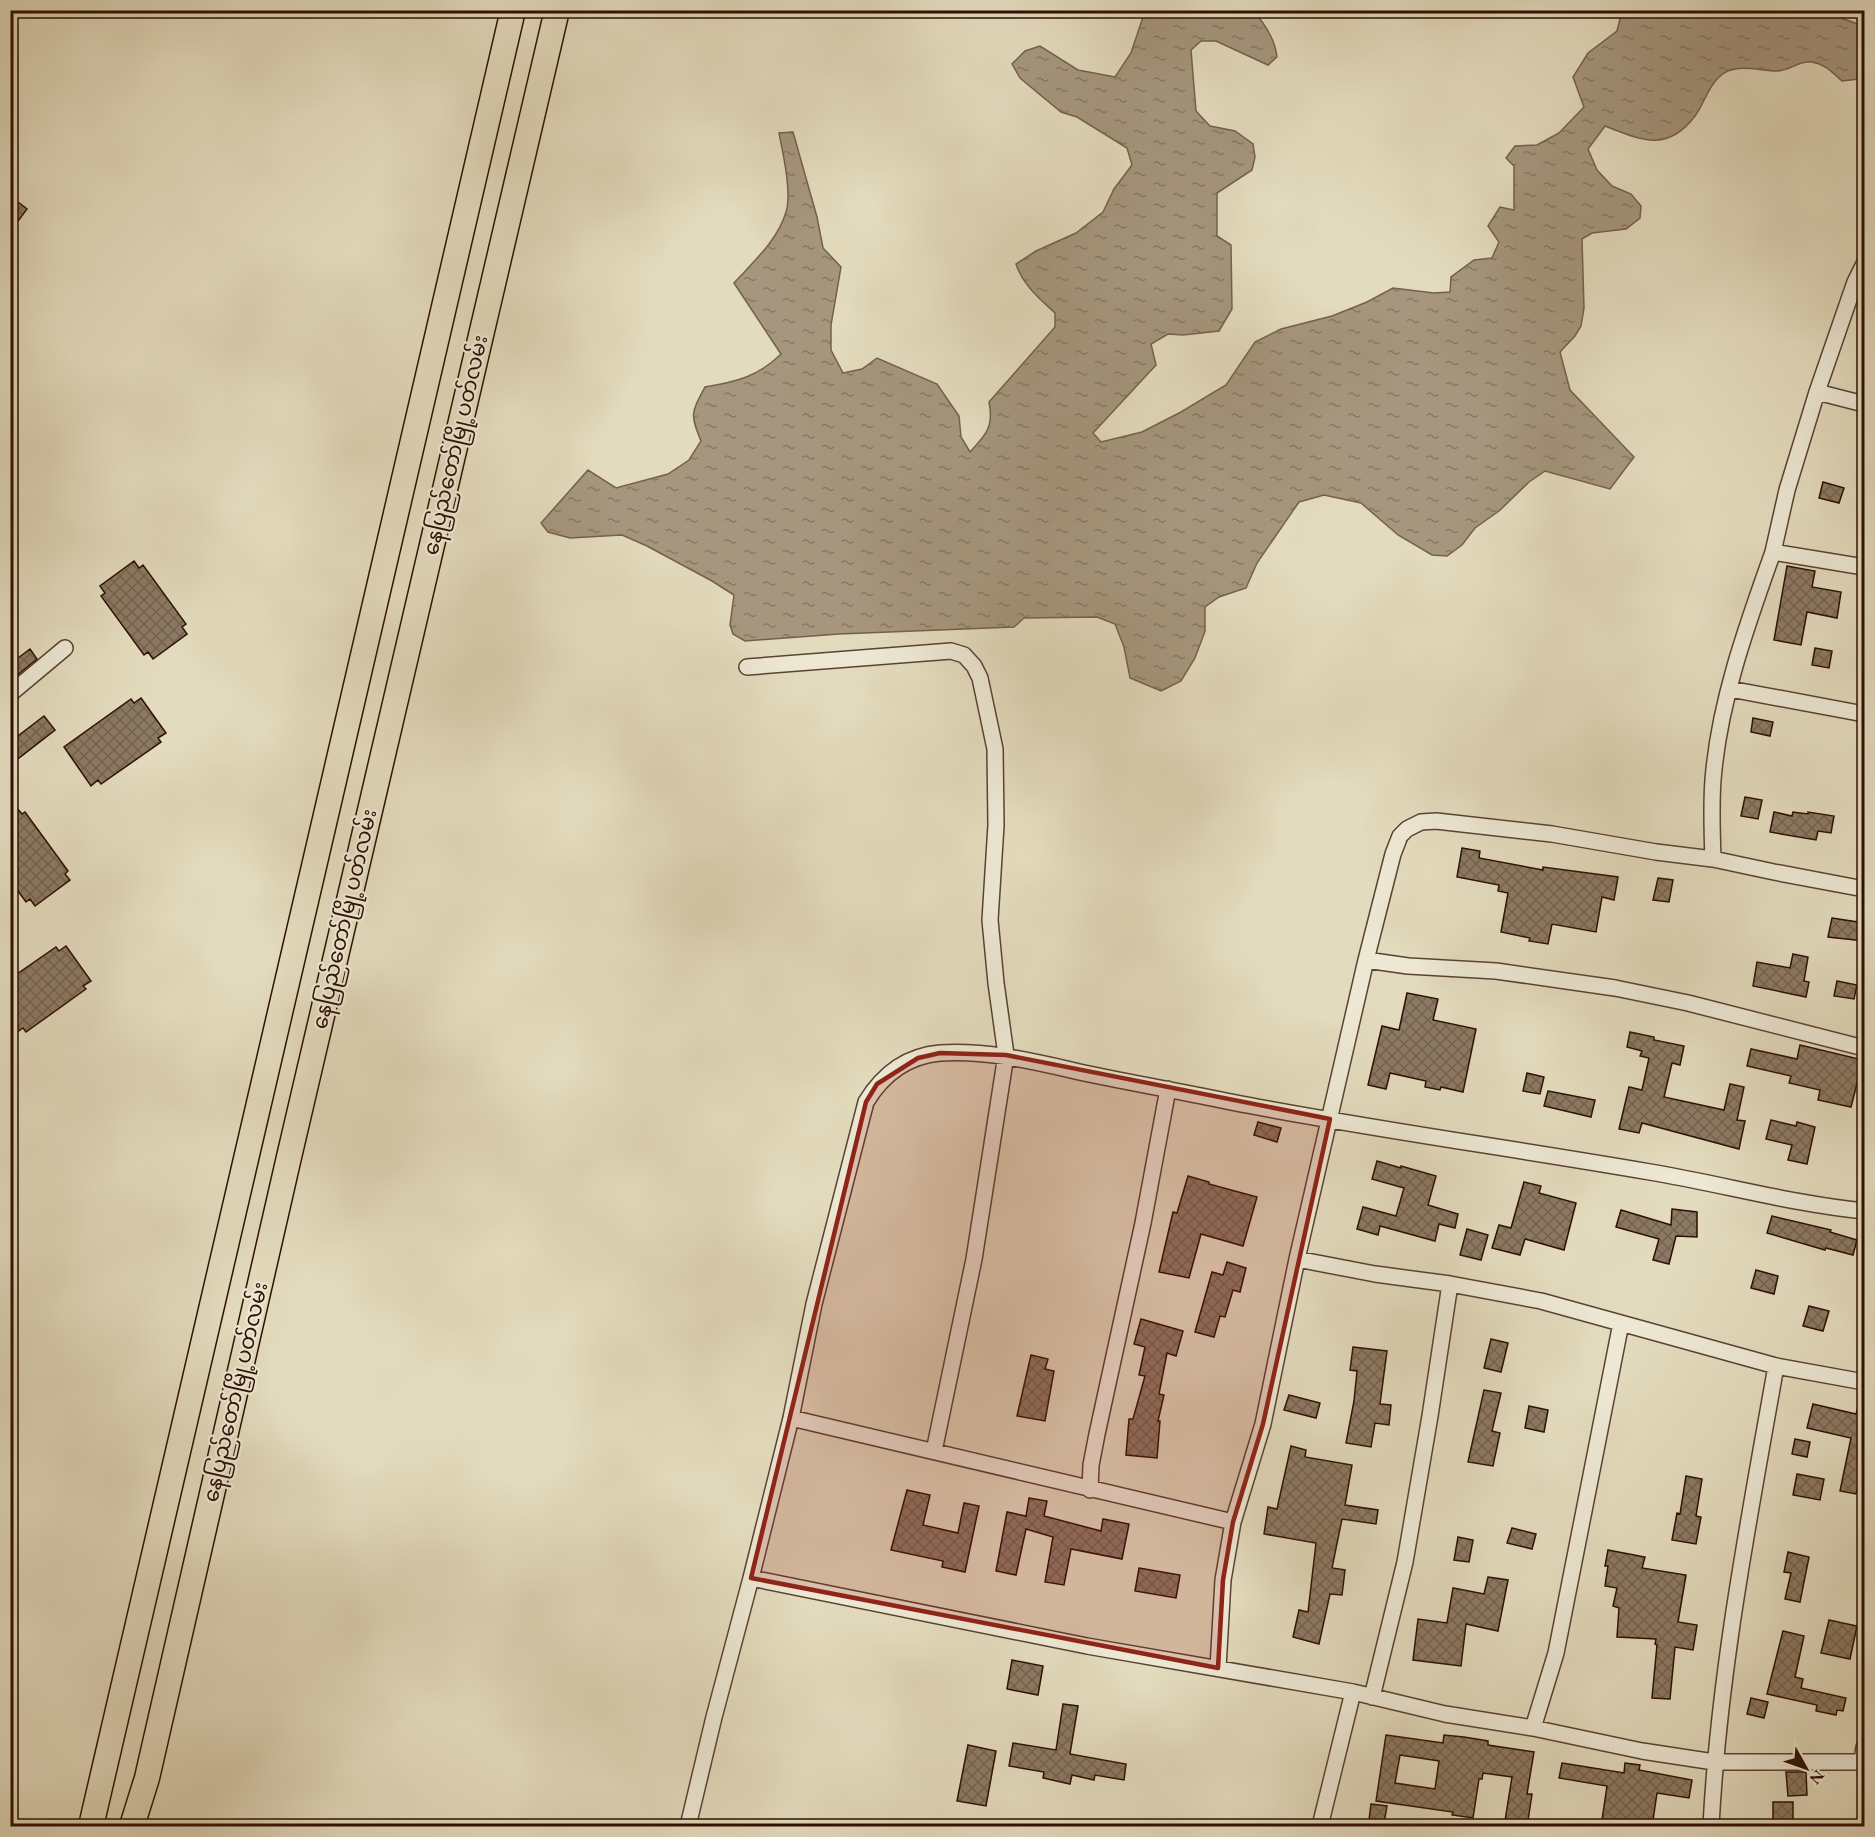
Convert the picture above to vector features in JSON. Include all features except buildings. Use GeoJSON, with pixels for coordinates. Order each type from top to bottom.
{"type":"FeatureCollection","features":[{"type":"Feature","properties":{"kind":"main road"},"geometry":{"type":"LineString","coordinates":[[91,1827],[513,10]]}},
{"type":"Feature","properties":{"kind":"main road","name":"နေပြည်တော်မြို့ပတ်လမ်း"},"geometry":{"type":"LineString","coordinates":[[132,1827],[149,1766],[291,1145],[557,10]]}},
{"type":"Feature","properties":{"kind":"street"},"geometry":{"type":"LineString","coordinates":[[1713,859],[1713,778],[1730,689],[1773,552],[1787,490],[1817,392],[1855,282],[1864,264]]}},
{"type":"Feature","properties":{"kind":"street"},"geometry":{"type":"LineString","coordinates":[[1817,392],[1864,404]]}},
{"type":"Feature","properties":{"kind":"street"},"geometry":{"type":"LineString","coordinates":[[1773,552],[1864,567]]}},
{"type":"Feature","properties":{"kind":"street"},"geometry":{"type":"LineString","coordinates":[[10,694],[65,648]]}},
{"type":"Feature","properties":{"kind":"street"},"geometry":{"type":"LineString","coordinates":[[747,667],[951,651],[964,655],[974,666],[980,678],[995,749],[996,825],[990,920],[1006,1055],[974,1259],[934,1450]]}},
{"type":"Feature","properties":{"kind":"street"},"geometry":{"type":"LineString","coordinates":[[1730,689],[1864,714]]}},
{"type":"Feature","properties":{"kind":"street"},"geometry":{"type":"LineString","coordinates":[[1218,1668],[1223,1580],[1233,1522],[1263,1424],[1297,1259],[1366,960],[1393,854],[1400,836],[1407,829],[1422,822],[1436,821],[1552,834],[1656,852],[1713,859],[1864,889]]}},
{"type":"Feature","properties":{"kind":"street"},"geometry":{"type":"LineString","coordinates":[[1366,960],[1407,966],[1496,971],[1615,988],[1688,1003],[1864,1048]]}},
{"type":"Feature","properties":{"kind":"street"},"geometry":{"type":"LineString","coordinates":[[688,1827],[791,1418],[814,1304],[866,1102],[878,1084],[897,1067],[918,1058],[939,1053],[1006,1055],[1168,1089],[1330,1119],[1652,1172],[1864,1212]]}},
{"type":"Feature","properties":{"kind":"street"},"geometry":{"type":"LineString","coordinates":[[1090,1490],[1093,1454],[1143,1223],[1168,1089]]}},
{"type":"Feature","properties":{"kind":"street"},"geometry":{"type":"LineString","coordinates":[[1297,1259],[1541,1301],[1776,1366],[1864,1382]]}},
{"type":"Feature","properties":{"kind":"street"},"geometry":{"type":"LineString","coordinates":[[1372,1697],[1405,1562],[1450,1284]]}},
{"type":"Feature","properties":{"kind":"street"},"geometry":{"type":"LineString","coordinates":[[1533,1728],[1556,1653],[1621,1323]]}},
{"type":"Feature","properties":{"kind":"street"},"geometry":{"type":"LineString","coordinates":[[1711,1827],[1714,1762],[1738,1580],[1776,1366]]}},
{"type":"Feature","properties":{"kind":"street"},"geometry":{"type":"LineString","coordinates":[[791,1418],[1233,1522]]}},
{"type":"Feature","properties":{"kind":"street"},"geometry":{"type":"LineString","coordinates":[[751,1578],[1087,1646],[1353,1692],[1445,1714],[1533,1728],[1642,1751],[1714,1762],[1864,1757]]}},
{"type":"Feature","properties":{"kind":"street"},"geometry":{"type":"LineString","coordinates":[[1320,1827],[1353,1692]]}},
{"type":"Feature","properties":{"kind":"highlighted area"},"geometry":{"type":"Polygon","coordinates":[[[940,1053],[1006,1055],[1330,1119],[1263,1424],[1233,1522],[1223,1580],[1218,1668],[751,1578],[866,1102],[877,1084],[918,1058],[940,1053]]]}},
{"type":"Feature","properties":{"kind":"water"},"geometry":{"type":"Polygon","coordinates":[[[1145,11],[1254,11],[1272,38],[1277,57],[1268,65],[1216,41],[1201,41],[1191,50],[1196,111],[1210,126],[1235,131],[1253,144],[1255,157],[1252,170],[1217,193],[1217,236],[1231,245],[1232,309],[1219,331],[1183,335],[1168,334],[1151,344],[1156,365],[1093,433],[1101,442],[1142,432],[1226,385],[1255,342],[1281,329],[1332,316],[1367,302],[1393,288],[1434,293],[1450,292],[1451,277],[1474,260],[1492,258],[1499,242],[1488,226],[1500,207],[1514,210],[1514,166],[1506,158],[1515,146],[1537,145],[1559,133],[1584,107],[1573,77],[1588,53],[1617,31],[1622,11],[1833,11],[1838,17],[1864,26],[1864,75],[1859,79],[1842,81],[1825,67],[1808,62],[1777,71],[1747,68],[1732,70],[1725,72],[1715,81],[1695,116],[1685,128],[1674,135],[1664,139],[1642,139],[1605,126],[1588,149],[1597,170],[1612,186],[1631,194],[1641,206],[1640,218],[1626,229],[1592,233],[1582,239],[1584,308],[1581,326],[1560,352],[1570,390],[1634,457],[1610,489],[1545,471],[1529,482],[1499,511],[1475,528],[1462,545],[1447,556],[1432,555],[1398,535],[1361,503],[1324,495],[1299,502],[1257,563],[1246,588],[1219,597],[1205,607],[1205,631],[1195,658],[1181,681],[1161,691],[1130,678],[1124,647],[1115,624],[1097,617],[1024,618],[1014,627],[839,634],[745,641],[733,634],[730,625],[734,595],[712,581],[622,535],[570,538],[548,532],[541,523],[588,470],[616,488],[668,474],[689,460],[701,441],[694,414],[705,387],[746,377],[764,368],[781,354],[734,283],[771,241],[786,212],[788,194],[779,133],[793,132],[817,217],[823,248],[841,267],[831,325],[831,350],[843,373],[862,369],[877,358],[937,384],[959,416],[961,437],[970,452],[987,430],[990,418],[989,402],[1055,327],[1055,313],[1027,285],[1016,264],[1036,251],[1076,233],[1103,212],[1114,189],[1132,165],[1127,148],[1077,117],[1061,112],[1020,78],[1012,64],[1025,51],[1040,46],[1078,70],[1115,77],[1131,53],[1145,11]]]}}]}
